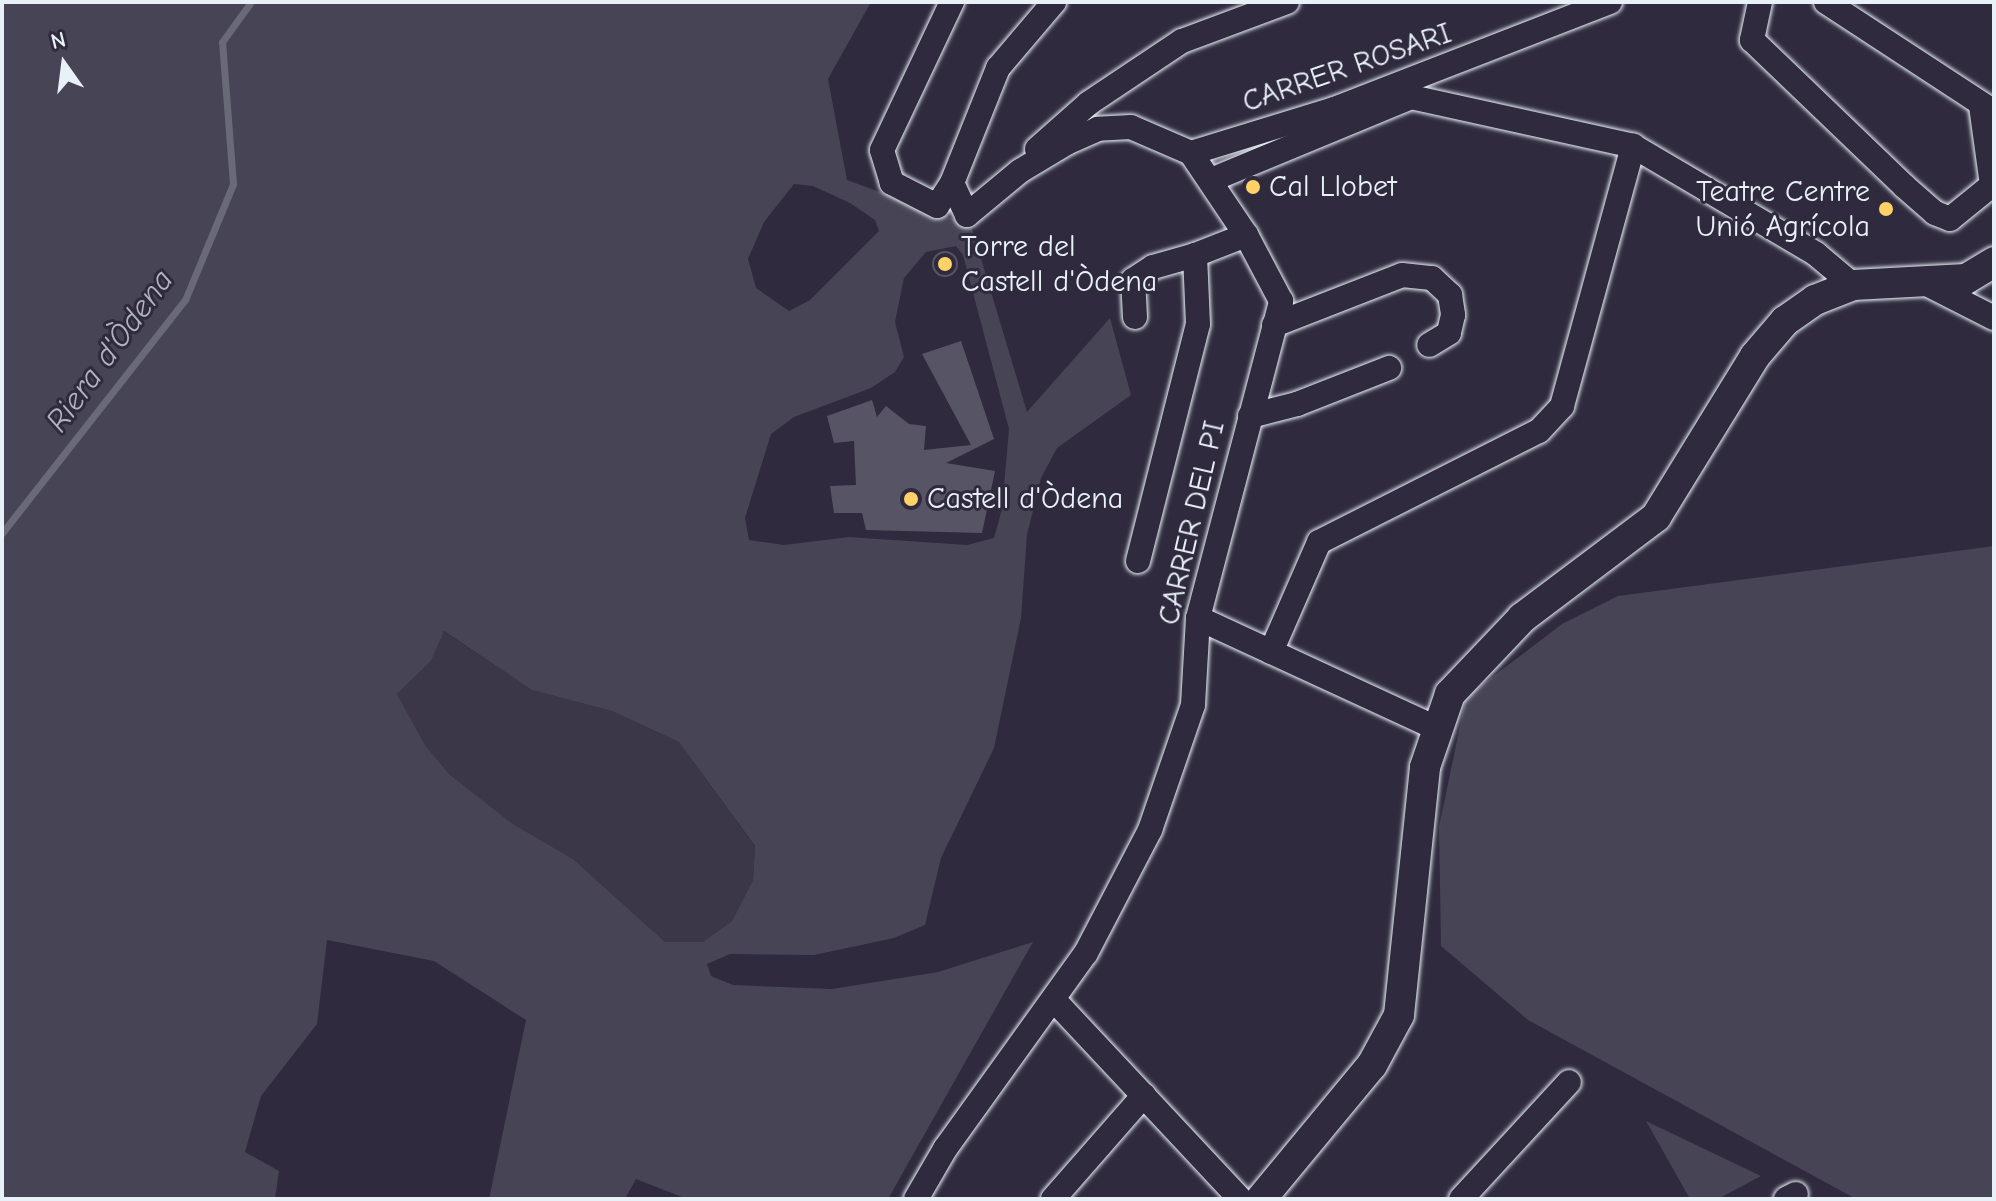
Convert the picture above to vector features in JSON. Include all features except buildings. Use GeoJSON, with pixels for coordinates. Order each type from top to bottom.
{"type":"FeatureCollection","features":[{"type":"Feature","properties":{"kind":"street"},"geometry":{"type":"LineString","coordinates":[[952,2],[882,150],[892,183],[937,206],[952,183],[998,68],[1054,2]]}},
{"type":"Feature","properties":{"kind":"street"},"geometry":{"type":"LineString","coordinates":[[988,198],[1089,103],[1182,41],[1287,2]]}},
{"type":"Feature","properties":{"kind":"street","name":"CARRER ROSARI"},"geometry":{"type":"LineString","coordinates":[[1191,153],[1334,109],[1610,2]]}},
{"type":"Feature","properties":{"kind":"street"},"geometry":{"type":"LineString","coordinates":[[1760,2],[1752,40],[1904,186],[1935,213],[1950,219],[1992,185],[1987,109],[1826,2]]}},
{"type":"Feature","properties":{"kind":"street"},"geometry":{"type":"LineString","coordinates":[[1211,180],[1411,97],[1633,146],[1816,254],[1853,285]]}},
{"type":"Feature","properties":{"kind":"street"},"geometry":{"type":"LineString","coordinates":[[952,183],[967,215],[1020,171],[1098,129],[1131,127],[1191,153]]}},
{"type":"Feature","properties":{"kind":"street"},"geometry":{"type":"LineString","coordinates":[[1271,652],[1319,542],[1539,431],[1562,406],[1633,146]]}},
{"type":"Feature","properties":{"kind":"street","name":"CARRER DEL PI"},"geometry":{"type":"LineString","coordinates":[[916,1199],[945,1149],[1086,953],[1150,830],[1193,705],[1198,618],[1281,301],[1246,235],[1191,153]]}},
{"type":"Feature","properties":{"kind":"street"},"geometry":{"type":"LineString","coordinates":[[1135,317],[1133,280],[1153,267],[1246,235]]}},
{"type":"Feature","properties":{"kind":"street"},"geometry":{"type":"LineString","coordinates":[[1138,561],[1198,324],[1195,255]]}},
{"type":"Feature","properties":{"kind":"street"},"geometry":{"type":"LineString","coordinates":[[1261,1199],[1372,1065],[1399,1015],[1418,820],[1436,728],[1450,694],[1522,618],[1656,517],[1755,356],[1785,321],[1815,300],[1853,285],[1966,279],[1994,262]]}},
{"type":"Feature","properties":{"kind":"street"},"geometry":{"type":"LineString","coordinates":[[1274,325],[1402,275],[1432,278],[1450,295],[1453,315],[1449,333],[1429,345]]}},
{"type":"Feature","properties":{"kind":"street"},"geometry":{"type":"LineString","coordinates":[[1919,280],[1994,318]]}},
{"type":"Feature","properties":{"kind":"street"},"geometry":{"type":"LineString","coordinates":[[1250,416],[1297,404],[1389,368]]}},
{"type":"Feature","properties":{"kind":"street"},"geometry":{"type":"LineString","coordinates":[[1198,618],[1436,728]]}},
{"type":"Feature","properties":{"kind":"street"},"geometry":{"type":"LineString","coordinates":[[1054,1000],[1240,1199]]}},
{"type":"Feature","properties":{"kind":"street"},"geometry":{"type":"LineString","coordinates":[[1461,1199],[1569,1082]]}},
{"type":"Feature","properties":{"kind":"street"},"geometry":{"type":"LineString","coordinates":[[1053,1199],[1144,1095]]}},
{"type":"Feature","properties":{"kind":"shaded area"},"geometry":{"type":"Polygon","coordinates":[[[2,2],[871,2],[828,79],[847,180],[971,225],[1027,412],[1110,318],[1131,395],[1057,448],[1041,478],[1027,535],[1021,618],[994,748],[941,858],[925,925],[894,938],[814,955],[730,954],[707,964],[711,976],[733,985],[832,989],[938,972],[1033,942],[888,1199],[687,1199],[636,1179],[625,1199],[489,1199],[526,1020],[434,961],[327,940],[317,1024],[261,1096],[245,1152],[279,1171],[275,1199],[2,1199],[2,2]],[[794,184],[764,222],[748,259],[756,288],[789,311],[810,300],[879,231],[875,220],[850,203],[813,186],[794,184]],[[956,246],[926,252],[904,278],[895,322],[904,357],[895,372],[871,388],[794,417],[771,434],[745,518],[749,540],[784,545],[849,537],[967,545],[994,538],[1002,509],[1009,429],[963,255],[956,246]],[[444,631],[431,661],[397,694],[425,745],[449,774],[513,824],[573,859],[665,942],[703,942],[732,921],[753,880],[755,846],[679,742],[612,711],[532,690],[444,631]]]}},
{"type":"Feature","properties":{"kind":"shaded area"},"geometry":{"type":"Polygon","coordinates":[[[1994,546],[1994,1199],[1856,1199],[1528,1020],[1441,946],[1439,827],[1466,697],[1562,624],[1618,596],[1994,546]]]}},
{"type":"Feature","properties":{"kind":"shaded area"},"geometry":{"type":"Polygon","coordinates":[[[443,631],[532,690],[612,711],[679,742],[755,847],[753,880],[732,921],[703,942],[665,942],[573,859],[513,824],[449,774],[425,745],[397,694],[431,661],[443,631]]]}},
{"type":"Feature","properties":{"kind":"shaded area"},"geometry":{"type":"Polygon","coordinates":[[[1646,1121],[1761,1176],[1718,1199],[1690,1199],[1646,1121]]]}},
{"type":"Feature","properties":{"kind":"waterway","name":"Riera d'Òdena"},"geometry":{"type":"LineString","coordinates":[[2,533],[185,300],[233,184],[222,42],[251,2]]}},
{"type":"Feature","properties":{"kind":"place","name":"Cal Llobet"},"geometry":{"type":"Point","coordinates":[1253,187]}},
{"type":"Feature","properties":{"kind":"place","name":"Teatre Centre Unió Agrícola"},"geometry":{"type":"Point","coordinates":[1886,209]}},
{"type":"Feature","properties":{"kind":"place","name":"Torre del Castell d'Òdena"},"geometry":{"type":"Point","coordinates":[945,264]}},
{"type":"Feature","properties":{"kind":"place","name":"Castell d'Òdena"},"geometry":{"type":"Point","coordinates":[911,499]}}]}
